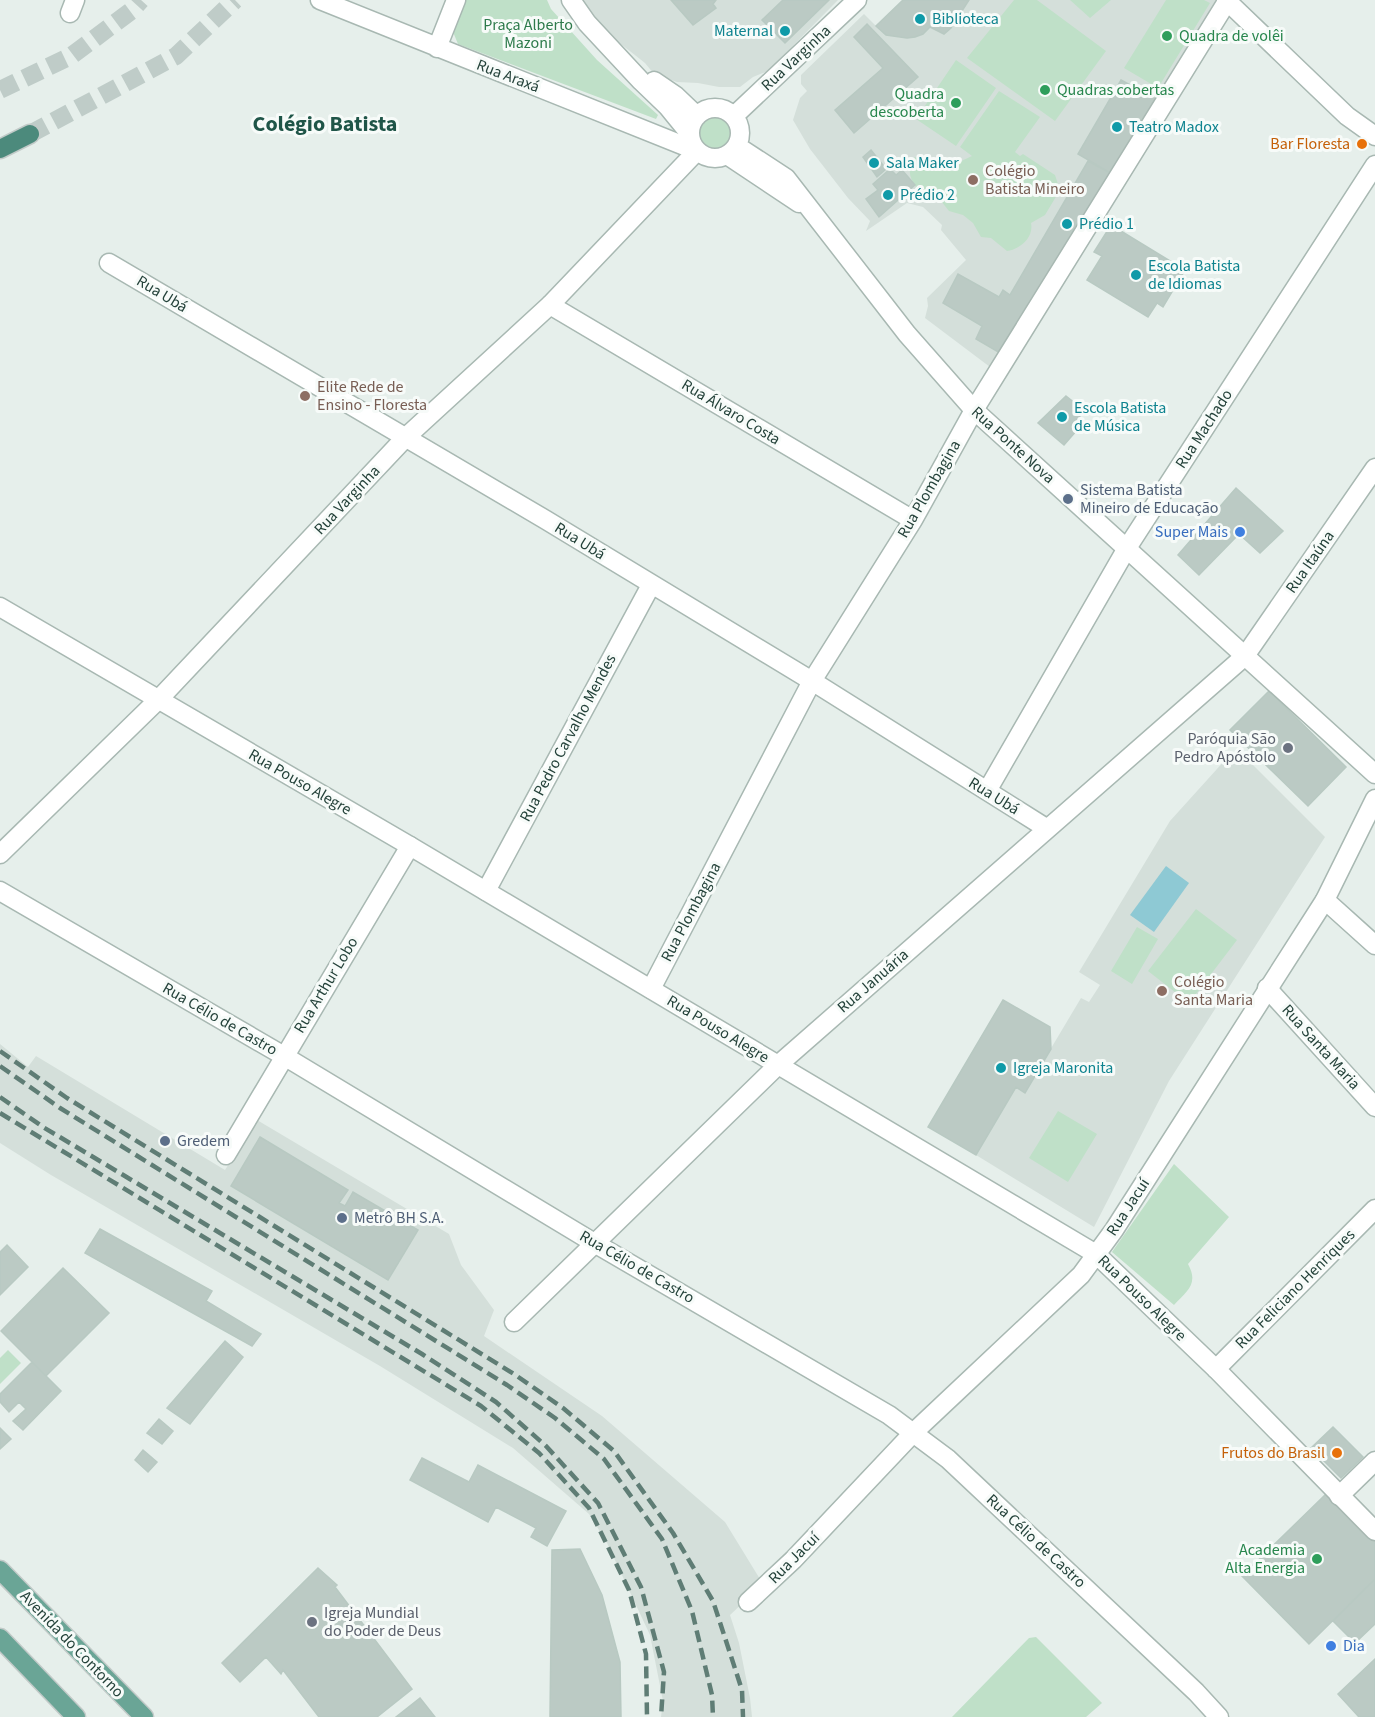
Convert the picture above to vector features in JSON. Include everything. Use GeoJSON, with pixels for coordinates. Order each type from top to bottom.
{"type":"FeatureCollection","features":[{"type":"Feature","properties":{"kind":"highway"},"geometry":{"type":"LineString","coordinates":[[0,149],[30,134]]}},
{"type":"Feature","properties":{"kind":"main road","name":"Avenida do Contorno"},"geometry":{"type":"LineString","coordinates":[[0,1570],[145,1716]]}},
{"type":"Feature","properties":{"kind":"main road"},"geometry":{"type":"LineString","coordinates":[[0,1638],[76,1717]]}},
{"type":"Feature","properties":{"kind":"street","name":"Rua Araxá"},"geometry":{"type":"LineString","coordinates":[[320,0],[697,151]]}},
{"type":"Feature","properties":{"kind":"street"},"geometry":{"type":"LineString","coordinates":[[437,48],[456,0]]}},
{"type":"Feature","properties":{"kind":"street"},"geometry":{"type":"LineString","coordinates":[[571,0],[587,23],[668,107],[690,134],[697,151],[711,158],[732,151],[741,130],[729,111],[715,107],[702,111],[697,116],[693,121],[690,134]]}},
{"type":"Feature","properties":{"kind":"street","name":"Rua Varginha"},"geometry":{"type":"LineString","coordinates":[[734,116],[857,0]]}},
{"type":"Feature","properties":{"kind":"street"},"geometry":{"type":"LineString","coordinates":[[1227,0],[1347,116],[1375,136]]}},
{"type":"Feature","properties":{"kind":"street","name":"Rua Plombagina"},"geometry":{"type":"LineString","coordinates":[[651,989],[812,681],[913,520],[974,410],[1227,0]]}},
{"type":"Feature","properties":{"kind":"street"},"geometry":{"type":"LineString","coordinates":[[636,74],[645,76],[676,96],[697,116]]}},
{"type":"Feature","properties":{"kind":"street","name":"Rua Varginha"},"geometry":{"type":"LineString","coordinates":[[0,854],[159,699],[405,438],[550,305],[697,151]]}},
{"type":"Feature","properties":{"kind":"street","name":"Rua Ponte Nova"},"geometry":{"type":"LineString","coordinates":[[732,151],[810,211],[907,334],[974,410],[1375,774]]}},
{"type":"Feature","properties":{"kind":"street","name":"Rua Machado"},"geometry":{"type":"LineString","coordinates":[[987,791],[1127,548],[1375,165]]}},
{"type":"Feature","properties":{"kind":"street","name":"Rua Ubá"},"geometry":{"type":"LineString","coordinates":[[109,263],[546,520],[812,681],[1046,828]]}},
{"type":"Feature","properties":{"kind":"street","name":"Rua Álvaro Costa"},"geometry":{"type":"LineString","coordinates":[[550,305],[913,520]]}},
{"type":"Feature","properties":{"kind":"street","name":"Rua Itaúna"},"geometry":{"type":"LineString","coordinates":[[1245,656],[1375,468]]}},
{"type":"Feature","properties":{"kind":"street","name":"Rua Pedro Carvalho Mendes"},"geometry":{"type":"LineString","coordinates":[[486,891],[651,585]]}},
{"type":"Feature","properties":{"kind":"street","name":"Rua Pouso Alegre"},"geometry":{"type":"LineString","coordinates":[[0,607],[410,846],[1096,1254],[1216,1369],[1375,1531]]}},
{"type":"Feature","properties":{"kind":"street","name":"Rua Januária"},"geometry":{"type":"LineString","coordinates":[[514,1322],[778,1065],[1245,656]]}},
{"type":"Feature","properties":{"kind":"street","name":"Rua Jacuí"},"geometry":{"type":"LineString","coordinates":[[748,1602],[793,1560],[914,1432],[1081,1275],[1114,1230],[1325,900],[1375,799]]}},
{"type":"Feature","properties":{"kind":"street","name":"Rua Arthur Lobo"},"geometry":{"type":"LineString","coordinates":[[226,1155],[410,846]]}},
{"type":"Feature","properties":{"kind":"street","name":"Rua Célio de Castro"},"geometry":{"type":"LineString","coordinates":[[0,891],[284,1056],[914,1432],[957,1467],[1219,1717]]}},
{"type":"Feature","properties":{"kind":"street"},"geometry":{"type":"LineString","coordinates":[[1325,900],[1375,945]]}},
{"type":"Feature","properties":{"kind":"street","name":"Rua Santa Maria"},"geometry":{"type":"LineString","coordinates":[[1267,988],[1375,1107]]}},
{"type":"Feature","properties":{"kind":"street","name":"Rua Feliciano Henriques"},"geometry":{"type":"LineString","coordinates":[[1216,1369],[1375,1209]]}},
{"type":"Feature","properties":{"kind":"street"},"geometry":{"type":"LineString","coordinates":[[1340,1496],[1375,1461]]}},
{"type":"Feature","properties":{"kind":"shaded area"},"geometry":{"type":"Polygon","coordinates":[[[581,0],[838,0],[768,71],[753,77],[740,87],[719,87],[677,82],[654,74],[645,63],[612,37],[581,0]]]}},
{"type":"Feature","properties":{"kind":"shaded area","name":"Colégio Batista Mineiro"},"geometry":{"type":"Polygon","coordinates":[[[903,0],[1216,0],[1219,3],[994,370],[925,318],[927,298],[966,260],[941,230],[942,225],[923,207],[907,203],[866,231],[870,221],[848,198],[810,149],[793,120],[800,98],[807,91],[801,84],[801,75],[864,14],[876,26],[903,0]]]}},
{"type":"Feature","properties":{"kind":"shaded area","name":"Colégio Santa Maria"},"geometry":{"type":"Polygon","coordinates":[[[1240,752],[1325,837],[1169,1081],[1094,1227],[976,1155],[1016,1087],[1025,1092],[1081,998],[1089,1002],[1100,985],[1079,972],[1170,821],[1226,759],[1240,752]]]}},
{"type":"Feature","properties":{"kind":"shaded area"},"geometry":{"type":"Polygon","coordinates":[[[0,1044],[28,1067],[36,1056],[225,1170],[257,1120],[449,1234],[461,1265],[494,1310],[484,1336],[602,1416],[725,1522],[763,1584],[730,1615],[739,1643],[752,1717],[661,1717],[663,1701],[650,1635],[607,1543],[589,1514],[513,1448],[380,1366],[0,1143],[0,1044]]]}},
{"type":"Feature","properties":{"kind":"green space","name":"Praça Alberto Mazoni"},"geometry":{"type":"Polygon","coordinates":[[[463,0],[547,0],[551,9],[597,60],[658,115],[656,119],[458,44],[451,27],[463,0]]]}},
{"type":"Feature","properties":{"kind":"green space","name":"Quadras cobertas"},"geometry":{"type":"Polygon","coordinates":[[[1014,0],[1037,0],[1106,51],[1055,121],[967,58],[1014,0]]]}},
{"type":"Feature","properties":{"kind":"green space"},"geometry":{"type":"Polygon","coordinates":[[[1070,0],[1111,0],[1090,18],[1070,0]]]}},
{"type":"Feature","properties":{"kind":"green space","name":"Quadra de volêi"},"geometry":{"type":"Polygon","coordinates":[[[1166,0],[1204,0],[1210,3],[1158,88],[1124,68],[1166,0]]]}},
{"type":"Feature","properties":{"kind":"green space","name":"Quadra descoberta"},"geometry":{"type":"Polygon","coordinates":[[[956,60],[996,88],[956,146],[916,119],[956,60]]]}},
{"type":"Feature","properties":{"kind":"green space"},"geometry":{"type":"Polygon","coordinates":[[[999,91],[1040,117],[1015,152],[1020,156],[1023,154],[1055,175],[1060,190],[1045,215],[1031,223],[1030,233],[1025,242],[1007,251],[991,238],[981,237],[973,223],[963,215],[949,211],[941,201],[929,201],[910,176],[911,164],[915,157],[921,161],[933,163],[943,161],[953,165],[972,156],[960,147],[999,91]]]}},
{"type":"Feature","properties":{"kind":"green space"},"geometry":{"type":"Polygon","coordinates":[[[715,112],[729,118],[735,132],[729,146],[715,152],[701,146],[695,132],[701,118],[715,112]]]}},
{"type":"Feature","properties":{"kind":"green space"},"geometry":{"type":"Polygon","coordinates":[[[1196,909],[1237,940],[1189,1003],[1148,971],[1196,909]]]}},
{"type":"Feature","properties":{"kind":"green space"},"geometry":{"type":"Polygon","coordinates":[[[1137,927],[1158,939],[1132,984],[1111,971],[1137,927]]]}},
{"type":"Feature","properties":{"kind":"green space"},"geometry":{"type":"Polygon","coordinates":[[[1058,1111],[1097,1134],[1068,1182],[1029,1158],[1058,1111]]]}},
{"type":"Feature","properties":{"kind":"green space"},"geometry":{"type":"Polygon","coordinates":[[[1174,1164],[1229,1217],[1188,1264],[1192,1282],[1174,1305],[1112,1252],[1174,1164]]]}},
{"type":"Feature","properties":{"kind":"green space"},"geometry":{"type":"Polygon","coordinates":[[[8,1350],[21,1363],[0,1384],[0,1358],[8,1350]]]}},
{"type":"Feature","properties":{"kind":"green space"},"geometry":{"type":"Polygon","coordinates":[[[1036,1637],[1102,1703],[1086,1717],[952,1717],[1029,1638],[1036,1637]]]}},
{"type":"Feature","properties":{"kind":"water"},"geometry":{"type":"Polygon","coordinates":[[[1166,866],[1189,883],[1154,932],[1130,915],[1166,866]]]}},
{"type":"Feature","properties":{"kind":"building"},"geometry":{"type":"Polygon","coordinates":[[[671,0],[716,0],[713,4],[716,8],[693,25],[671,0]]]}},
{"type":"Feature","properties":{"kind":"building","name":"Maternal"},"geometry":{"type":"Polygon","coordinates":[[[783,0],[829,0],[785,43],[762,20],[783,0]]]}},
{"type":"Feature","properties":{"kind":"building","name":"Biblioteca"},"geometry":{"type":"Polygon","coordinates":[[[903,0],[969,0],[951,28],[944,34],[930,27],[923,34],[915,37],[886,35],[876,26],[903,0]]]}},
{"type":"Feature","properties":{"kind":"building"},"geometry":{"type":"Polygon","coordinates":[[[867,24],[918,77],[854,133],[835,110],[883,68],[854,37],[867,24]]]}},
{"type":"Feature","properties":{"kind":"building","name":"Teatro Madox"},"geometry":{"type":"Polygon","coordinates":[[[1121,80],[1156,99],[1112,174],[1078,154],[1121,80]]]}},
{"type":"Feature","properties":{"kind":"building","name":"Sala Maker"},"geometry":{"type":"Polygon","coordinates":[[[871,150],[886,169],[877,177],[863,157],[871,150]]]}},
{"type":"Feature","properties":{"kind":"building","name":"Prédio 1"},"geometry":{"type":"Polygon","coordinates":[[[1088,161],[1112,174],[1033,308],[1027,305],[1000,353],[976,339],[982,326],[943,303],[958,274],[999,297],[1003,290],[1010,295],[1088,161]]]}},
{"type":"Feature","properties":{"kind":"building","name":"Prédio 2"},"geometry":{"type":"Polygon","coordinates":[[[890,169],[896,175],[902,170],[915,185],[879,217],[866,199],[878,190],[873,184],[890,169]]]}},
{"type":"Feature","properties":{"kind":"building","name":"Escola Batista de Idiomas"},"geometry":{"type":"Polygon","coordinates":[[[1111,225],[1185,270],[1163,307],[1157,303],[1148,317],[1087,280],[1102,256],[1094,252],[1111,225]]]}},
{"type":"Feature","properties":{"kind":"building","name":"Escola Batista de Música"},"geometry":{"type":"Polygon","coordinates":[[[1066,396],[1085,411],[1071,425],[1078,429],[1064,445],[1038,423],[1066,396]]]}},
{"type":"Feature","properties":{"kind":"building","name":"Super Mais"},"geometry":{"type":"Polygon","coordinates":[[[1236,488],[1283,531],[1260,553],[1239,534],[1199,575],[1178,555],[1236,488]]]}},
{"type":"Feature","properties":{"kind":"building","name":"Paróquia São Pedro Apóstolo"},"geometry":{"type":"Polygon","coordinates":[[[1269,691],[1346,767],[1308,806],[1230,730],[1269,691]]]}},
{"type":"Feature","properties":{"kind":"building","name":"Igreja Maronita"},"geometry":{"type":"Polygon","coordinates":[[[1003,1000],[1050,1027],[1051,1049],[1025,1093],[1016,1087],[976,1155],[928,1127],[1003,1000]]]}},
{"type":"Feature","properties":{"kind":"building","name":"Metrô BH S.A."},"geometry":{"type":"Polygon","coordinates":[[[260,1137],[348,1190],[339,1203],[345,1206],[353,1192],[418,1230],[388,1280],[231,1186],[260,1137]]]}},
{"type":"Feature","properties":{"kind":"building"},"geometry":{"type":"Polygon","coordinates":[[[100,1229],[212,1291],[206,1301],[261,1334],[252,1346],[85,1253],[100,1229]]]}},
{"type":"Feature","properties":{"kind":"building"},"geometry":{"type":"Polygon","coordinates":[[[7,1245],[28,1267],[0,1295],[0,1252],[7,1245]]]}},
{"type":"Feature","properties":{"kind":"building"},"geometry":{"type":"Polygon","coordinates":[[[63,1268],[109,1313],[46,1376],[1,1331],[63,1268]]]}},
{"type":"Feature","properties":{"kind":"building"},"geometry":{"type":"Polygon","coordinates":[[[225,1341],[243,1357],[190,1424],[167,1408],[225,1341]]]}},
{"type":"Feature","properties":{"kind":"building"},"geometry":{"type":"Polygon","coordinates":[[[32,1362],[61,1391],[23,1430],[13,1421],[26,1409],[19,1402],[9,1412],[0,1402],[0,1394],[32,1362]]]}},
{"type":"Feature","properties":{"kind":"building"},"geometry":{"type":"Polygon","coordinates":[[[159,1419],[173,1431],[162,1444],[147,1433],[159,1419]]]}},
{"type":"Feature","properties":{"kind":"building","name":"Frutos do Brasil"},"geometry":{"type":"Polygon","coordinates":[[[1333,1427],[1363,1457],[1341,1478],[1311,1448],[1333,1427]]]}},
{"type":"Feature","properties":{"kind":"building"},"geometry":{"type":"Polygon","coordinates":[[[0,1428],[11,1439],[0,1449],[0,1428]]]}},
{"type":"Feature","properties":{"kind":"building"},"geometry":{"type":"Polygon","coordinates":[[[143,1450],[157,1462],[148,1472],[135,1460],[143,1450]]]}},
{"type":"Feature","properties":{"kind":"building"},"geometry":{"type":"Polygon","coordinates":[[[422,1458],[469,1482],[478,1465],[566,1511],[547,1546],[531,1537],[536,1528],[496,1507],[488,1522],[410,1480],[422,1458]]]}},
{"type":"Feature","properties":{"kind":"building","name":"Academia Alta Energia"},"geometry":{"type":"Polygon","coordinates":[[[1327,1493],[1375,1541],[1375,1579],[1309,1644],[1242,1576],[1327,1493]]]}},
{"type":"Feature","properties":{"kind":"building"},"geometry":{"type":"Polygon","coordinates":[[[580,1549],[602,1595],[620,1662],[621,1717],[550,1717],[552,1550],[580,1549]]]}},
{"type":"Feature","properties":{"kind":"building","name":"Igreja Mundial do Poder de Deus"},"geometry":{"type":"Polygon","coordinates":[[[318,1568],[337,1585],[335,1587],[412,1689],[377,1717],[319,1717],[283,1670],[281,1674],[266,1657],[240,1682],[222,1663],[318,1568]]]}},
{"type":"Feature","properties":{"kind":"building"},"geometry":{"type":"Polygon","coordinates":[[[1375,1579],[1375,1624],[1355,1643],[1333,1621],[1375,1579]]]}},
{"type":"Feature","properties":{"kind":"building"},"geometry":{"type":"Polygon","coordinates":[[[1375,1659],[1375,1717],[1359,1717],[1338,1694],[1375,1659]]]}},
{"type":"Feature","properties":{"kind":"building"},"geometry":{"type":"Polygon","coordinates":[[[420,1698],[435,1717],[396,1717],[420,1698]]]}},
{"type":"Feature","properties":{"kind":"tunnel"},"geometry":{"type":"LineString","coordinates":[[0,90],[71,56],[131,11],[141,0]]}},
{"type":"Feature","properties":{"kind":"tunnel"},"geometry":{"type":"LineString","coordinates":[[30,134],[176,56],[235,0]]}},
{"type":"Feature","properties":{"kind":"railway"},"geometry":{"type":"LineString","coordinates":[[0,1051],[67,1098],[514,1374],[563,1408],[614,1451],[673,1533],[713,1601],[742,1690],[743,1717]]}},
{"type":"Feature","properties":{"kind":"railway"},"geometry":{"type":"LineString","coordinates":[[0,1066],[60,1108],[507,1385],[555,1418],[604,1459],[662,1539],[692,1611],[712,1695],[713,1717]]}},
{"type":"Feature","properties":{"kind":"railway"},"geometry":{"type":"LineString","coordinates":[[0,1097],[43,1127],[422,1354],[496,1402],[546,1446],[598,1503],[641,1587],[664,1672],[661,1717]]}},
{"type":"Feature","properties":{"kind":"railway"},"geometry":{"type":"LineString","coordinates":[[0,1113],[481,1406],[539,1453],[589,1508],[629,1590],[646,1654],[647,1717]]}},
{"type":"Feature","properties":{"kind":"place","name":"Biblioteca"},"geometry":{"type":"Point","coordinates":[920,19]}},
{"type":"Feature","properties":{"kind":"place","name":"Maternal"},"geometry":{"type":"Point","coordinates":[785,31]}},
{"type":"Feature","properties":{"kind":"place","name":"Quadra de volêi"},"geometry":{"type":"Point","coordinates":[1167,36]}},
{"type":"Feature","properties":{"kind":"place","name":"Quadras cobertas"},"geometry":{"type":"Point","coordinates":[1045,90]}},
{"type":"Feature","properties":{"kind":"place","name":"Quadra descoberta"},"geometry":{"type":"Point","coordinates":[956,103]}},
{"type":"Feature","properties":{"kind":"place","name":"Teatro Madox"},"geometry":{"type":"Point","coordinates":[1117,127]}},
{"type":"Feature","properties":{"kind":"place","name":"Bar Floresta"},"geometry":{"type":"Point","coordinates":[1362,144]}},
{"type":"Feature","properties":{"kind":"place","name":"Sala Maker"},"geometry":{"type":"Point","coordinates":[874,163]}},
{"type":"Feature","properties":{"kind":"place","name":"Colégio Batista Mineiro"},"geometry":{"type":"Point","coordinates":[973,180]}},
{"type":"Feature","properties":{"kind":"place","name":"Prédio 2"},"geometry":{"type":"Point","coordinates":[888,195]}},
{"type":"Feature","properties":{"kind":"place","name":"Prédio 1"},"geometry":{"type":"Point","coordinates":[1067,224]}},
{"type":"Feature","properties":{"kind":"place","name":"Escola Batista de Idiomas"},"geometry":{"type":"Point","coordinates":[1136,275]}},
{"type":"Feature","properties":{"kind":"place","name":"Elite Rede de Ensino - Floresta"},"geometry":{"type":"Point","coordinates":[305,396]}},
{"type":"Feature","properties":{"kind":"place","name":"Escola Batista de Música"},"geometry":{"type":"Point","coordinates":[1062,417]}},
{"type":"Feature","properties":{"kind":"place","name":"Sistema Batista Mineiro de Educação"},"geometry":{"type":"Point","coordinates":[1068,499]}},
{"type":"Feature","properties":{"kind":"place","name":"Super Mais"},"geometry":{"type":"Point","coordinates":[1240,532]}},
{"type":"Feature","properties":{"kind":"place","name":"Paróquia São Pedro Apóstolo"},"geometry":{"type":"Point","coordinates":[1288,748]}},
{"type":"Feature","properties":{"kind":"place","name":"Colégio Santa Maria"},"geometry":{"type":"Point","coordinates":[1162,991]}},
{"type":"Feature","properties":{"kind":"place","name":"Igreja Maronita"},"geometry":{"type":"Point","coordinates":[1001,1068]}},
{"type":"Feature","properties":{"kind":"place","name":"Gredem"},"geometry":{"type":"Point","coordinates":[165,1141]}},
{"type":"Feature","properties":{"kind":"place","name":"Metrô BH S.A."},"geometry":{"type":"Point","coordinates":[342,1218]}},
{"type":"Feature","properties":{"kind":"place","name":"Frutos do Brasil"},"geometry":{"type":"Point","coordinates":[1337,1453]}},
{"type":"Feature","properties":{"kind":"place","name":"Academia Alta Energia"},"geometry":{"type":"Point","coordinates":[1317,1559]}},
{"type":"Feature","properties":{"kind":"place","name":"Igreja Mundial do Poder de Deus"},"geometry":{"type":"Point","coordinates":[312,1622]}},
{"type":"Feature","properties":{"kind":"place","name":"Dia"},"geometry":{"type":"Point","coordinates":[1331,1646]}},
{"type":"Feature","properties":{"kind":"district","name":"Colégio Batista"},"geometry":{"type":"Point","coordinates":[325,124]}}]}
